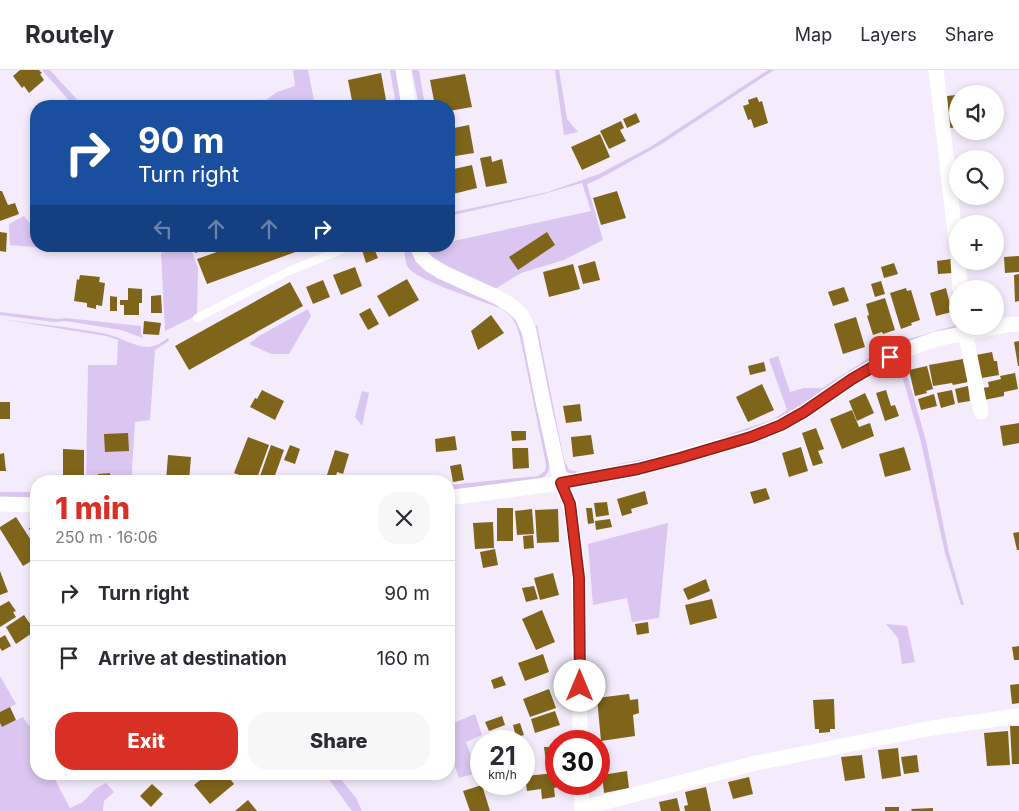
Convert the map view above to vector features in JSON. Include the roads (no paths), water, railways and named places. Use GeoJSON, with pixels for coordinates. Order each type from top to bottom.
{"type":"FeatureCollection","features":[{"type":"Feature","properties":{"kind":"street"},"geometry":{"type":"LineString","coordinates":[[403,70],[408,100]]}},
{"type":"Feature","properties":{"kind":"street"},"geometry":{"type":"LineString","coordinates":[[936,70],[953,215]]}},
{"type":"Feature","properties":{"kind":"street"},"geometry":{"type":"LineString","coordinates":[[420,252],[429,264],[442,272],[499,298],[513,308],[522,316],[529,331],[561,483],[570,504],[579,578],[580,730]]}},
{"type":"Feature","properties":{"kind":"street"},"geometry":{"type":"LineString","coordinates":[[1004,325],[1019,324]]}},
{"type":"Feature","properties":{"kind":"street"},"geometry":{"type":"LineString","coordinates":[[455,497],[561,483],[638,469],[751,437],[781,425],[804,412],[852,379],[903,351],[949,334]]}},
{"type":"Feature","properties":{"kind":"street"},"geometry":{"type":"LineString","coordinates":[[965,335],[981,412]]}},
{"type":"Feature","properties":{"kind":"street"},"geometry":{"type":"LineString","coordinates":[[0,504],[30,505]]}},
{"type":"Feature","properties":{"kind":"street"},"geometry":{"type":"LineString","coordinates":[[581,795],[582,809],[766,761],[932,728],[1019,716]]}},
{"type":"Feature","properties":{"kind":"lane"},"geometry":{"type":"LineString","coordinates":[[198,318],[289,271],[336,252]]}}]}
